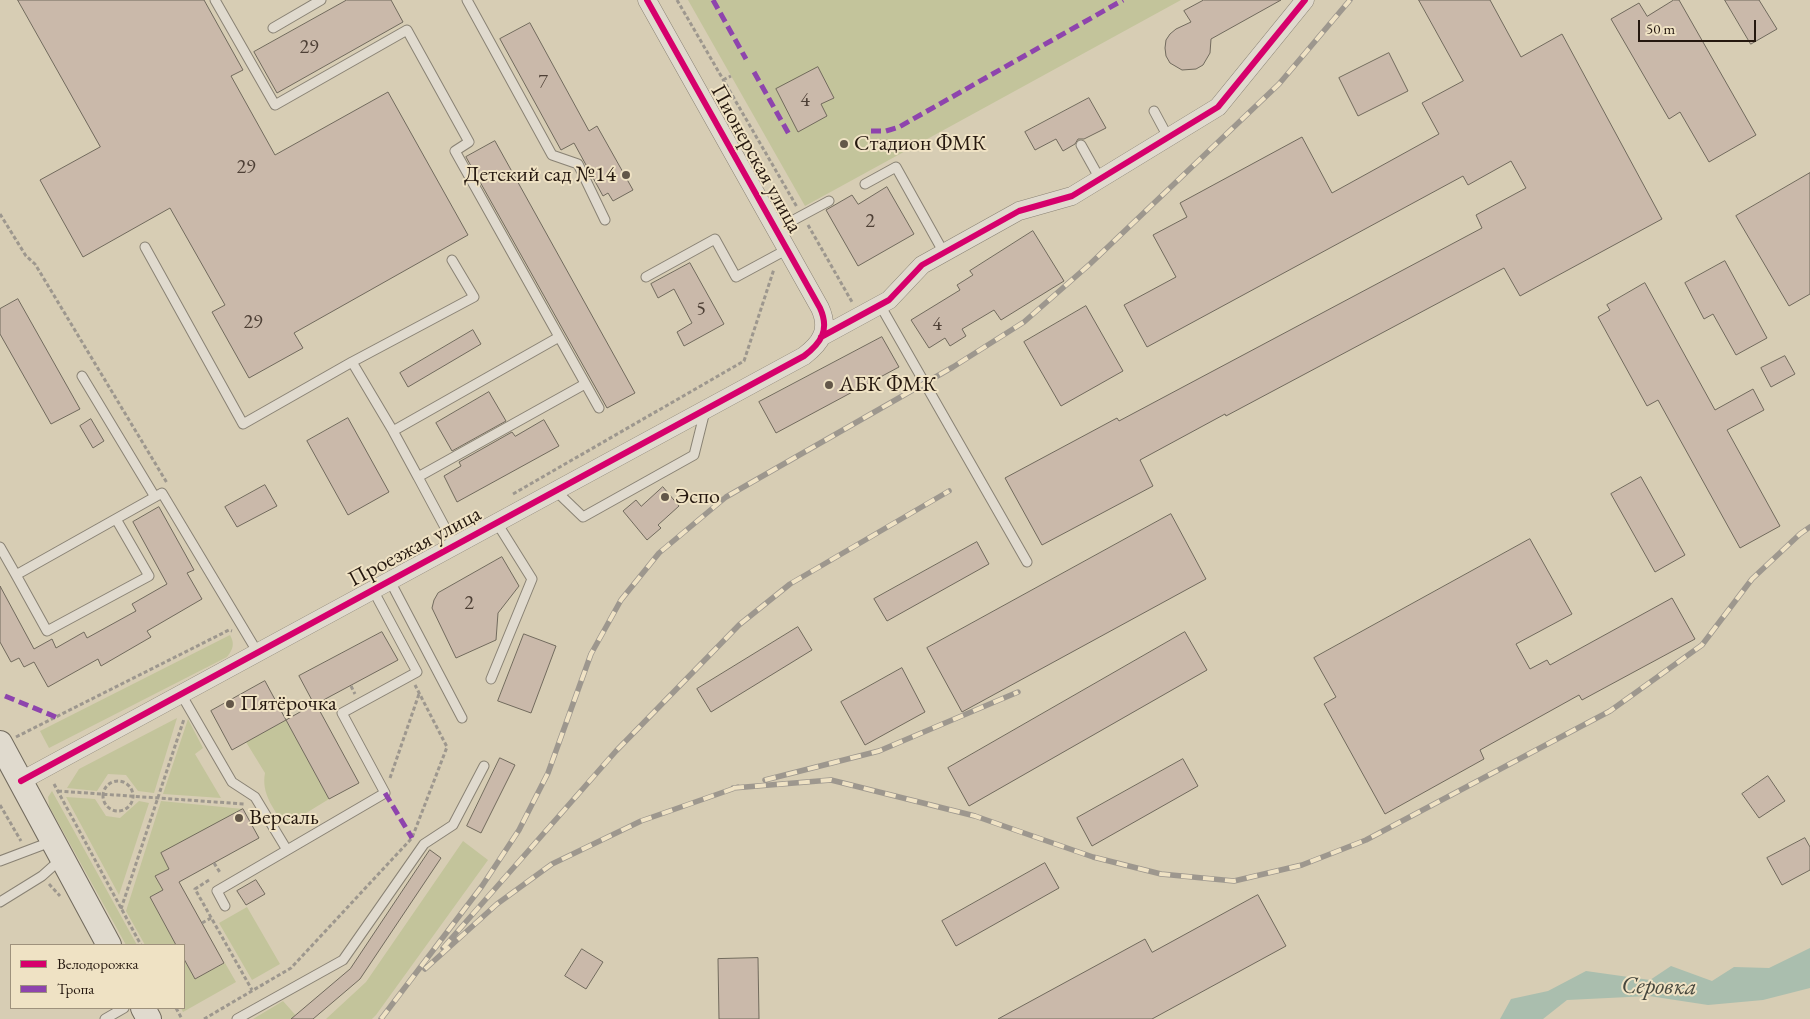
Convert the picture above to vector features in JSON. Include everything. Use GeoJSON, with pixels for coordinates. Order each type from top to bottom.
{"type":"FeatureCollection","features":[{"type":"Feature","properties":{"kind":"street","name":"Пионерская улица"},"geometry":{"type":"LineString","coordinates":[[647,0],[775,230],[780,254],[824,317],[825,327],[821,337]]}},
{"type":"Feature","properties":{"kind":"street"},"geometry":{"type":"LineString","coordinates":[[821,337],[888,300],[922,265],[1019,211],[1072,196],[1218,108],[1305,0]]}},
{"type":"Feature","properties":{"kind":"street","name":"Проезжая улица"},"geometry":{"type":"LineString","coordinates":[[21,781],[184,700],[258,653],[804,356],[818,344],[821,337]]}},
{"type":"Feature","properties":{"kind":"street"},"geometry":{"type":"LineString","coordinates":[[0,743],[108,944]]}},
{"type":"Feature","properties":{"kind":"lane"},"geometry":{"type":"LineString","coordinates":[[215,0],[275,105],[407,30],[469,142],[455,151],[599,408]]}},
{"type":"Feature","properties":{"kind":"lane"},"geometry":{"type":"LineString","coordinates":[[273,28],[322,0]]}},
{"type":"Feature","properties":{"kind":"lane"},"geometry":{"type":"LineString","coordinates":[[467,0],[552,155],[578,164],[606,220]]}},
{"type":"Feature","properties":{"kind":"lane"},"geometry":{"type":"LineString","coordinates":[[1154,111],[1168,137]]}},
{"type":"Feature","properties":{"kind":"lane"},"geometry":{"type":"LineString","coordinates":[[1081,145],[1100,179]]}},
{"type":"Feature","properties":{"kind":"lane"},"geometry":{"type":"LineString","coordinates":[[865,184],[896,167],[944,253]]}},
{"type":"Feature","properties":{"kind":"lane"},"geometry":{"type":"LineString","coordinates":[[775,230],[829,201]]}},
{"type":"Feature","properties":{"kind":"lane"},"geometry":{"type":"LineString","coordinates":[[646,277],[715,239],[736,277],[780,254]]}},
{"type":"Feature","properties":{"kind":"lane"},"geometry":{"type":"LineString","coordinates":[[145,248],[244,424],[352,362],[474,297],[452,260]]}},
{"type":"Feature","properties":{"kind":"lane"},"geometry":{"type":"LineString","coordinates":[[880,305],[1027,562]]}},
{"type":"Feature","properties":{"kind":"lane"},"geometry":{"type":"LineString","coordinates":[[393,431],[559,337]]}},
{"type":"Feature","properties":{"kind":"lane"},"geometry":{"type":"LineString","coordinates":[[352,362],[393,431],[455,546]]}},
{"type":"Feature","properties":{"kind":"lane"},"geometry":{"type":"LineString","coordinates":[[82,376],[155,497]]}},
{"type":"Feature","properties":{"kind":"lane"},"geometry":{"type":"LineString","coordinates":[[418,477],[586,384]]}},
{"type":"Feature","properties":{"kind":"lane"},"geometry":{"type":"LineString","coordinates":[[556,491],[583,517],[694,455],[706,410]]}},
{"type":"Feature","properties":{"kind":"lane"},"geometry":{"type":"LineString","coordinates":[[16,575],[162,493],[258,653]]}},
{"type":"Feature","properties":{"kind":"lane"},"geometry":{"type":"LineString","coordinates":[[0,547],[47,631],[149,576],[116,519]]}},
{"type":"Feature","properties":{"kind":"lane"},"geometry":{"type":"LineString","coordinates":[[491,678],[532,579],[498,522]]}},
{"type":"Feature","properties":{"kind":"lane"},"geometry":{"type":"LineString","coordinates":[[390,581],[462,718]]}},
{"type":"Feature","properties":{"kind":"lane"},"geometry":{"type":"LineString","coordinates":[[225,906],[217,891],[385,793],[342,713],[418,672],[372,590]]}},
{"type":"Feature","properties":{"kind":"lane"},"geometry":{"type":"LineString","coordinates":[[184,700],[232,782],[255,797],[287,850]]}},
{"type":"Feature","properties":{"kind":"lane"},"geometry":{"type":"LineString","coordinates":[[236,1019],[343,960],[424,844],[453,825],[484,766]]}},
{"type":"Feature","properties":{"kind":"lane"},"geometry":{"type":"LineString","coordinates":[[0,860],[57,849]]}},
{"type":"Feature","properties":{"kind":"lane"},"geometry":{"type":"LineString","coordinates":[[0,902],[42,876],[57,849]]}},
{"type":"Feature","properties":{"kind":"lane"},"geometry":{"type":"LineString","coordinates":[[105,1019],[122,1009]]}},
{"type":"Feature","properties":{"kind":"path"},"geometry":{"type":"LineString","coordinates":[[677,0],[852,302]]}},
{"type":"Feature","properties":{"kind":"path"},"geometry":{"type":"LineString","coordinates":[[724,80],[731,76]]}},
{"type":"Feature","properties":{"kind":"path"},"geometry":{"type":"LineString","coordinates":[[0,214],[26,256],[35,264],[168,484]]}},
{"type":"Feature","properties":{"kind":"path"},"geometry":{"type":"LineString","coordinates":[[512,494],[744,361],[780,254]]}},
{"type":"Feature","properties":{"kind":"path"},"geometry":{"type":"LineString","coordinates":[[25,732],[229,630]]}},
{"type":"Feature","properties":{"kind":"path"},"geometry":{"type":"LineString","coordinates":[[204,1019],[291,968],[412,838],[448,746],[410,676]]}},
{"type":"Feature","properties":{"kind":"path"},"geometry":{"type":"LineString","coordinates":[[351,686],[356,695]]}},
{"type":"Feature","properties":{"kind":"path"},"geometry":{"type":"LineString","coordinates":[[385,793],[419,693]]}},
{"type":"Feature","properties":{"kind":"path"},"geometry":{"type":"LineString","coordinates":[[121,909],[157,797],[184,700]]}},
{"type":"Feature","properties":{"kind":"path"},"geometry":{"type":"LineString","coordinates":[[121,781],[129,787],[132,796],[126,808],[117,810],[105,804],[103,795],[111,782],[121,781]]}},
{"type":"Feature","properties":{"kind":"path"},"geometry":{"type":"LineString","coordinates":[[54,784],[140,944]]}},
{"type":"Feature","properties":{"kind":"path"},"geometry":{"type":"LineString","coordinates":[[58,790],[103,795],[248,804]]}},
{"type":"Feature","properties":{"kind":"path"},"geometry":{"type":"LineString","coordinates":[[214,863],[220,874]]}},
{"type":"Feature","properties":{"kind":"path"},"geometry":{"type":"LineString","coordinates":[[229,869],[195,889],[252,990]]}},
{"type":"Feature","properties":{"kind":"path"},"geometry":{"type":"LineString","coordinates":[[202,923],[211,918]]}},
{"type":"Feature","properties":{"kind":"green space","name":"Стадион ФМК"},"geometry":{"type":"Polygon","coordinates":[[[688,0],[1181,0],[805,206],[688,0]]]}},
{"type":"Feature","properties":{"kind":"green space"},"geometry":{"type":"Polygon","coordinates":[[[230,635],[233,646],[227,657],[49,748],[40,731],[230,635]]]}},
{"type":"Feature","properties":{"kind":"green space"},"geometry":{"type":"Polygon","coordinates":[[[177,718],[154,793],[138,791],[126,775],[108,774],[97,791],[67,788],[79,769],[177,718]]]}},
{"type":"Feature","properties":{"kind":"green space"},"geometry":{"type":"Polygon","coordinates":[[[188,719],[203,748],[195,754],[221,798],[163,794],[188,719]]]}},
{"type":"Feature","properties":{"kind":"green space"},"geometry":{"type":"Polygon","coordinates":[[[286,720],[329,799],[285,826],[267,795],[264,781],[265,773],[246,742],[286,720]]]}},
{"type":"Feature","properties":{"kind":"green space"},"geometry":{"type":"Polygon","coordinates":[[[52,791],[136,944],[125,944],[49,806],[48,797],[52,791]]]}},
{"type":"Feature","properties":{"kind":"green space"},"geometry":{"type":"Polygon","coordinates":[[[66,797],[95,799],[106,816],[120,818],[139,801],[149,803],[119,895],[66,797]]]}},
{"type":"Feature","properties":{"kind":"green space"},"geometry":{"type":"Polygon","coordinates":[[[161,801],[243,809],[162,853],[169,869],[155,876],[163,890],[150,897],[175,944],[144,944],[126,911],[161,801]]]}},
{"type":"Feature","properties":{"kind":"green space"},"geometry":{"type":"Polygon","coordinates":[[[463,841],[488,860],[376,1015],[372,1019],[326,1019],[366,982],[463,841]]]}},
{"type":"Feature","properties":{"kind":"green space"},"geometry":{"type":"Polygon","coordinates":[[[247,907],[280,964],[252,980],[219,923],[247,907]]]}},
{"type":"Feature","properties":{"kind":"green space"},"geometry":{"type":"Polygon","coordinates":[[[185,961],[195,979],[225,963],[236,982],[183,1012],[182,1009],[185,1009],[185,961]]]}},
{"type":"Feature","properties":{"kind":"green space"},"geometry":{"type":"Polygon","coordinates":[[[283,1001],[299,1019],[253,1019],[283,1001]]]}},
{"type":"Feature","properties":{"kind":"water","name":"Серовка"},"geometry":{"type":"Polygon","coordinates":[[[1810,948],[1810,988],[1763,1000],[1708,1005],[1649,996],[1567,1000],[1543,1019],[1500,1019],[1511,999],[1548,991],[1586,971],[1650,980],[1671,966],[1712,981],[1734,967],[1769,968],[1810,948]]]}},
{"type":"Feature","properties":{"kind":"building"},"geometry":{"type":"Polygon","coordinates":[[[18,0],[204,0],[243,70],[231,76],[275,155],[388,92],[468,235],[294,333],[303,348],[249,378],[212,312],[225,305],[170,208],[83,257],[40,180],[100,147],[18,0]]]}},
{"type":"Feature","properties":{"kind":"building"},"geometry":{"type":"Polygon","coordinates":[[[347,0],[391,0],[403,22],[277,93],[254,52],[347,0]]]}},
{"type":"Feature","properties":{"kind":"building"},"geometry":{"type":"Polygon","coordinates":[[[1204,0],[1281,0],[1211,39],[1210,53],[1203,65],[1196,69],[1182,70],[1170,63],[1166,56],[1166,40],[1176,29],[1191,22],[1184,11],[1204,0]]]}},
{"type":"Feature","properties":{"kind":"building"},"geometry":{"type":"Polygon","coordinates":[[[1419,0],[1490,0],[1521,57],[1562,34],[1662,219],[1520,296],[1504,268],[1226,416],[1225,414],[1140,460],[1153,486],[1042,545],[1005,478],[1117,418],[1119,421],[1482,228],[1476,215],[1526,188],[1511,161],[1468,185],[1463,176],[1147,347],[1124,305],[1176,277],[1153,235],[1187,217],[1180,203],[1302,137],[1332,193],[1439,134],[1422,103],[1463,81],[1419,0]]]}},
{"type":"Feature","properties":{"kind":"building"},"geometry":{"type":"Polygon","coordinates":[[[1674,0],[1679,0],[1756,135],[1709,162],[1680,112],[1669,119],[1611,19],[1639,3],[1647,16],[1674,0]]]}},
{"type":"Feature","properties":{"kind":"building"},"geometry":{"type":"Polygon","coordinates":[[[1725,0],[1759,0],[1777,29],[1751,44],[1725,0]]]}},
{"type":"Feature","properties":{"kind":"building"},"geometry":{"type":"Polygon","coordinates":[[[530,23],[589,131],[597,126],[633,190],[613,201],[608,193],[603,196],[574,143],[561,150],[500,39],[530,23]]]}},
{"type":"Feature","properties":{"kind":"building"},"geometry":{"type":"Polygon","coordinates":[[[1389,53],[1408,91],[1358,116],[1339,78],[1389,53]]]}},
{"type":"Feature","properties":{"kind":"building"},"geometry":{"type":"Polygon","coordinates":[[[818,67],[834,98],[821,104],[827,116],[798,132],[776,89],[818,67]]]}},
{"type":"Feature","properties":{"kind":"building"},"geometry":{"type":"Polygon","coordinates":[[[1089,98],[1106,128],[1084,139],[1078,139],[1075,144],[1063,151],[1056,139],[1035,150],[1025,132],[1089,98]]]}},
{"type":"Feature","properties":{"kind":"building"},"geometry":{"type":"Polygon","coordinates":[[[495,141],[635,393],[607,408],[466,157],[495,141]]]}},
{"type":"Feature","properties":{"kind":"building"},"geometry":{"type":"Polygon","coordinates":[[[1810,173],[1810,294],[1789,306],[1736,216],[1810,173]]]}},
{"type":"Feature","properties":{"kind":"building"},"geometry":{"type":"Polygon","coordinates":[[[887,187],[914,234],[858,266],[826,210],[852,195],[858,204],[887,187]]]}},
{"type":"Feature","properties":{"kind":"building"},"geometry":{"type":"Polygon","coordinates":[[[1033,231],[1064,281],[1001,320],[994,310],[962,329],[966,336],[950,346],[945,338],[929,348],[911,320],[960,290],[957,285],[973,275],[970,271],[1033,231]]]}},
{"type":"Feature","properties":{"kind":"building"},"geometry":{"type":"Polygon","coordinates":[[[1725,261],[1767,338],[1736,355],[1713,314],[1704,319],[1685,283],[1725,261]]]}},
{"type":"Feature","properties":{"kind":"building"},"geometry":{"type":"Polygon","coordinates":[[[690,263],[724,324],[684,346],[677,332],[692,323],[674,289],[658,298],[651,284],[690,263]]]}},
{"type":"Feature","properties":{"kind":"building"},"geometry":{"type":"Polygon","coordinates":[[[1645,283],[1715,410],[1753,389],[1764,410],[1727,430],[1780,526],[1740,548],[1658,400],[1647,406],[1598,317],[1610,310],[1607,305],[1645,283]]]}},
{"type":"Feature","properties":{"kind":"building"},"geometry":{"type":"Polygon","coordinates":[[[18,299],[80,409],[51,424],[0,334],[0,309],[18,299]]]}},
{"type":"Feature","properties":{"kind":"building"},"geometry":{"type":"Polygon","coordinates":[[[1086,306],[1123,371],[1061,406],[1024,342],[1086,306]]]}},
{"type":"Feature","properties":{"kind":"building"},"geometry":{"type":"Polygon","coordinates":[[[473,330],[481,344],[408,387],[400,373],[473,330]]]}},
{"type":"Feature","properties":{"kind":"building","name":"АБК ФМК"},"geometry":{"type":"Polygon","coordinates":[[[882,337],[899,367],[776,433],[759,402],[882,337]]]}},
{"type":"Feature","properties":{"kind":"building"},"geometry":{"type":"Polygon","coordinates":[[[1785,356],[1795,374],[1771,387],[1761,368],[1785,356]]]}},
{"type":"Feature","properties":{"kind":"building"},"geometry":{"type":"Polygon","coordinates":[[[489,392],[506,421],[452,451],[436,423],[489,392]]]}},
{"type":"Feature","properties":{"kind":"building"},"geometry":{"type":"Polygon","coordinates":[[[348,418],[389,492],[348,515],[307,441],[348,418]]]}},
{"type":"Feature","properties":{"kind":"building"},"geometry":{"type":"Polygon","coordinates":[[[91,419],[104,441],[93,448],[80,426],[91,419]]]}},
{"type":"Feature","properties":{"kind":"building"},"geometry":{"type":"Polygon","coordinates":[[[544,420],[559,446],[457,502],[444,476],[461,466],[459,462],[512,432],[515,436],[544,420]]]}},
{"type":"Feature","properties":{"kind":"building"},"geometry":{"type":"Polygon","coordinates":[[[1641,477],[1685,555],[1655,572],[1611,494],[1641,477]]]}},
{"type":"Feature","properties":{"kind":"building"},"geometry":{"type":"Polygon","coordinates":[[[265,485],[277,506],[237,527],[225,507],[265,485]]]}},
{"type":"Feature","properties":{"kind":"building"},"geometry":{"type":"Polygon","coordinates":[[[663,487],[679,506],[658,525],[661,528],[647,540],[623,511],[636,500],[641,506],[663,487]]]}},
{"type":"Feature","properties":{"kind":"building"},"geometry":{"type":"Polygon","coordinates":[[[159,507],[194,570],[187,573],[202,599],[147,631],[151,637],[101,666],[98,659],[48,687],[34,662],[24,667],[19,658],[11,662],[0,642],[0,586],[34,649],[52,639],[56,648],[84,632],[87,638],[136,611],[132,604],[167,584],[133,522],[159,507]]]}},
{"type":"Feature","properties":{"kind":"building"},"geometry":{"type":"Polygon","coordinates":[[[1171,514],[1206,579],[962,712],[927,648],[1171,514]]]}},
{"type":"Feature","properties":{"kind":"building"},"geometry":{"type":"Polygon","coordinates":[[[1530,539],[1572,614],[1516,644],[1530,669],[1547,660],[1550,665],[1672,598],[1695,639],[1582,700],[1579,695],[1480,750],[1484,759],[1385,814],[1324,704],[1336,697],[1314,658],[1530,539]]]}},
{"type":"Feature","properties":{"kind":"building"},"geometry":{"type":"Polygon","coordinates":[[[977,542],[989,564],[887,621],[874,599],[977,542]]]}},
{"type":"Feature","properties":{"kind":"building"},"geometry":{"type":"Polygon","coordinates":[[[502,557],[519,586],[498,613],[496,640],[456,658],[432,608],[434,600],[438,593],[502,557]]]}},
{"type":"Feature","properties":{"kind":"building"},"geometry":{"type":"Polygon","coordinates":[[[798,627],[812,650],[711,712],[697,689],[798,627]]]}},
{"type":"Feature","properties":{"kind":"building"},"geometry":{"type":"Polygon","coordinates":[[[382,632],[398,660],[316,704],[359,783],[329,799],[286,720],[314,704],[299,676],[382,632]]]}},
{"type":"Feature","properties":{"kind":"building"},"geometry":{"type":"Polygon","coordinates":[[[1185,632],[1207,670],[969,806],[948,768],[1185,632]]]}},
{"type":"Feature","properties":{"kind":"building"},"geometry":{"type":"Polygon","coordinates":[[[524,634],[556,646],[531,713],[498,701],[524,634]]]}},
{"type":"Feature","properties":{"kind":"building"},"geometry":{"type":"Polygon","coordinates":[[[902,668],[925,712],[865,745],[841,702],[902,668]]]}},
{"type":"Feature","properties":{"kind":"building"},"geometry":{"type":"Polygon","coordinates":[[[265,681],[286,720],[232,750],[211,711],[265,681]]]}},
{"type":"Feature","properties":{"kind":"building"},"geometry":{"type":"Polygon","coordinates":[[[500,758],[515,765],[481,833],[467,826],[500,758]]]}},
{"type":"Feature","properties":{"kind":"building"},"geometry":{"type":"Polygon","coordinates":[[[1183,759],[1198,786],[1092,846],[1077,818],[1183,759]]]}},
{"type":"Feature","properties":{"kind":"building"},"geometry":{"type":"Polygon","coordinates":[[[1768,776],[1785,801],[1759,818],[1742,794],[1768,776]]]}},
{"type":"Feature","properties":{"kind":"building"},"geometry":{"type":"Polygon","coordinates":[[[243,809],[259,838],[179,882],[224,963],[195,979],[185,961],[185,944],[175,944],[150,897],[163,890],[155,876],[169,869],[161,853],[243,809]]]}},
{"type":"Feature","properties":{"kind":"building"},"geometry":{"type":"Polygon","coordinates":[[[1805,838],[1810,847],[1810,870],[1782,885],[1767,858],[1805,838]]]}},
{"type":"Feature","properties":{"kind":"building"},"geometry":{"type":"Polygon","coordinates":[[[430,850],[441,858],[360,979],[313,1019],[291,1019],[350,969],[430,850]]]}},
{"type":"Feature","properties":{"kind":"building"},"geometry":{"type":"Polygon","coordinates":[[[1045,863],[1059,888],[956,946],[942,921],[1045,863]]]}},
{"type":"Feature","properties":{"kind":"building"},"geometry":{"type":"Polygon","coordinates":[[[256,880],[265,894],[246,905],[237,891],[256,880]]]}},
{"type":"Feature","properties":{"kind":"building"},"geometry":{"type":"Polygon","coordinates":[[[1258,895],[1286,946],[1152,1019],[998,1019],[1145,939],[1152,952],[1258,895]]]}},
{"type":"Feature","properties":{"kind":"building"},"geometry":{"type":"Polygon","coordinates":[[[582,949],[603,962],[586,989],[565,976],[582,949]]]}},
{"type":"Feature","properties":{"kind":"building"},"geometry":{"type":"Polygon","coordinates":[[[758,958],[759,1019],[719,1019],[718,959],[758,958]]]}},
{"type":"Feature","properties":{"kind":"railway"},"geometry":{"type":"LineString","coordinates":[[381,1019],[482,886],[519,830],[548,773],[591,654],[621,600],[659,553],[726,497],[953,367],[1024,322],[1090,264],[1279,84],[1350,0]]}},
{"type":"Feature","properties":{"kind":"railway"},"geometry":{"type":"LineString","coordinates":[[443,948],[616,751],[739,625],[790,584],[949,491]]}},
{"type":"Feature","properties":{"kind":"railway"},"geometry":{"type":"LineString","coordinates":[[733,788],[831,780],[975,816],[1093,857],[1161,874],[1234,881],[1302,865],[1366,840],[1610,711],[1702,645],[1752,579],[1810,527]]}},
{"type":"Feature","properties":{"kind":"railway"},"geometry":{"type":"LineString","coordinates":[[765,780],[879,751],[1018,692]]}},
{"type":"Feature","properties":{"kind":"railway"},"geometry":{"type":"LineString","coordinates":[[425,969],[497,904],[552,864],[641,821],[738,787]]}},
{"type":"Feature","properties":{"kind":"marked path"},"geometry":{"type":"LineString","coordinates":[[713,0],[746,59]]}},
{"type":"Feature","properties":{"kind":"marked path"},"geometry":{"type":"LineString","coordinates":[[871,131],[886,131],[899,127],[1123,0]]}},
{"type":"Feature","properties":{"kind":"marked path"},"geometry":{"type":"LineString","coordinates":[[754,72],[790,136]]}},
{"type":"Feature","properties":{"kind":"marked path"},"geometry":{"type":"LineString","coordinates":[[5,696],[56,717]]}},
{"type":"Feature","properties":{"kind":"marked path"},"geometry":{"type":"LineString","coordinates":[[385,793],[412,838]]}},
{"type":"Feature","properties":{"kind":"cycle path"},"geometry":{"type":"LineString","coordinates":[[21,781],[804,356],[815,346],[824,329],[820,308],[647,0]]}},
{"type":"Feature","properties":{"kind":"cycle path"},"geometry":{"type":"LineString","coordinates":[[821,337],[889,300],[922,265],[1019,211],[1072,196],[1218,107],[1305,0]]}},
{"type":"Feature","properties":{"kind":"place","name":"Стадион ФМК"},"geometry":{"type":"Point","coordinates":[844,144]}},
{"type":"Feature","properties":{"kind":"place","name":"Детский сад №14"},"geometry":{"type":"Point","coordinates":[626,175]}},
{"type":"Feature","properties":{"kind":"place","name":"АБК ФМК"},"geometry":{"type":"Point","coordinates":[829,385]}},
{"type":"Feature","properties":{"kind":"place","name":"Эспо"},"geometry":{"type":"Point","coordinates":[665,497]}},
{"type":"Feature","properties":{"kind":"place","name":"Пятёрочка"},"geometry":{"type":"Point","coordinates":[230,704]}},
{"type":"Feature","properties":{"kind":"place","name":"Версаль"},"geometry":{"type":"Point","coordinates":[239,818]}}]}
